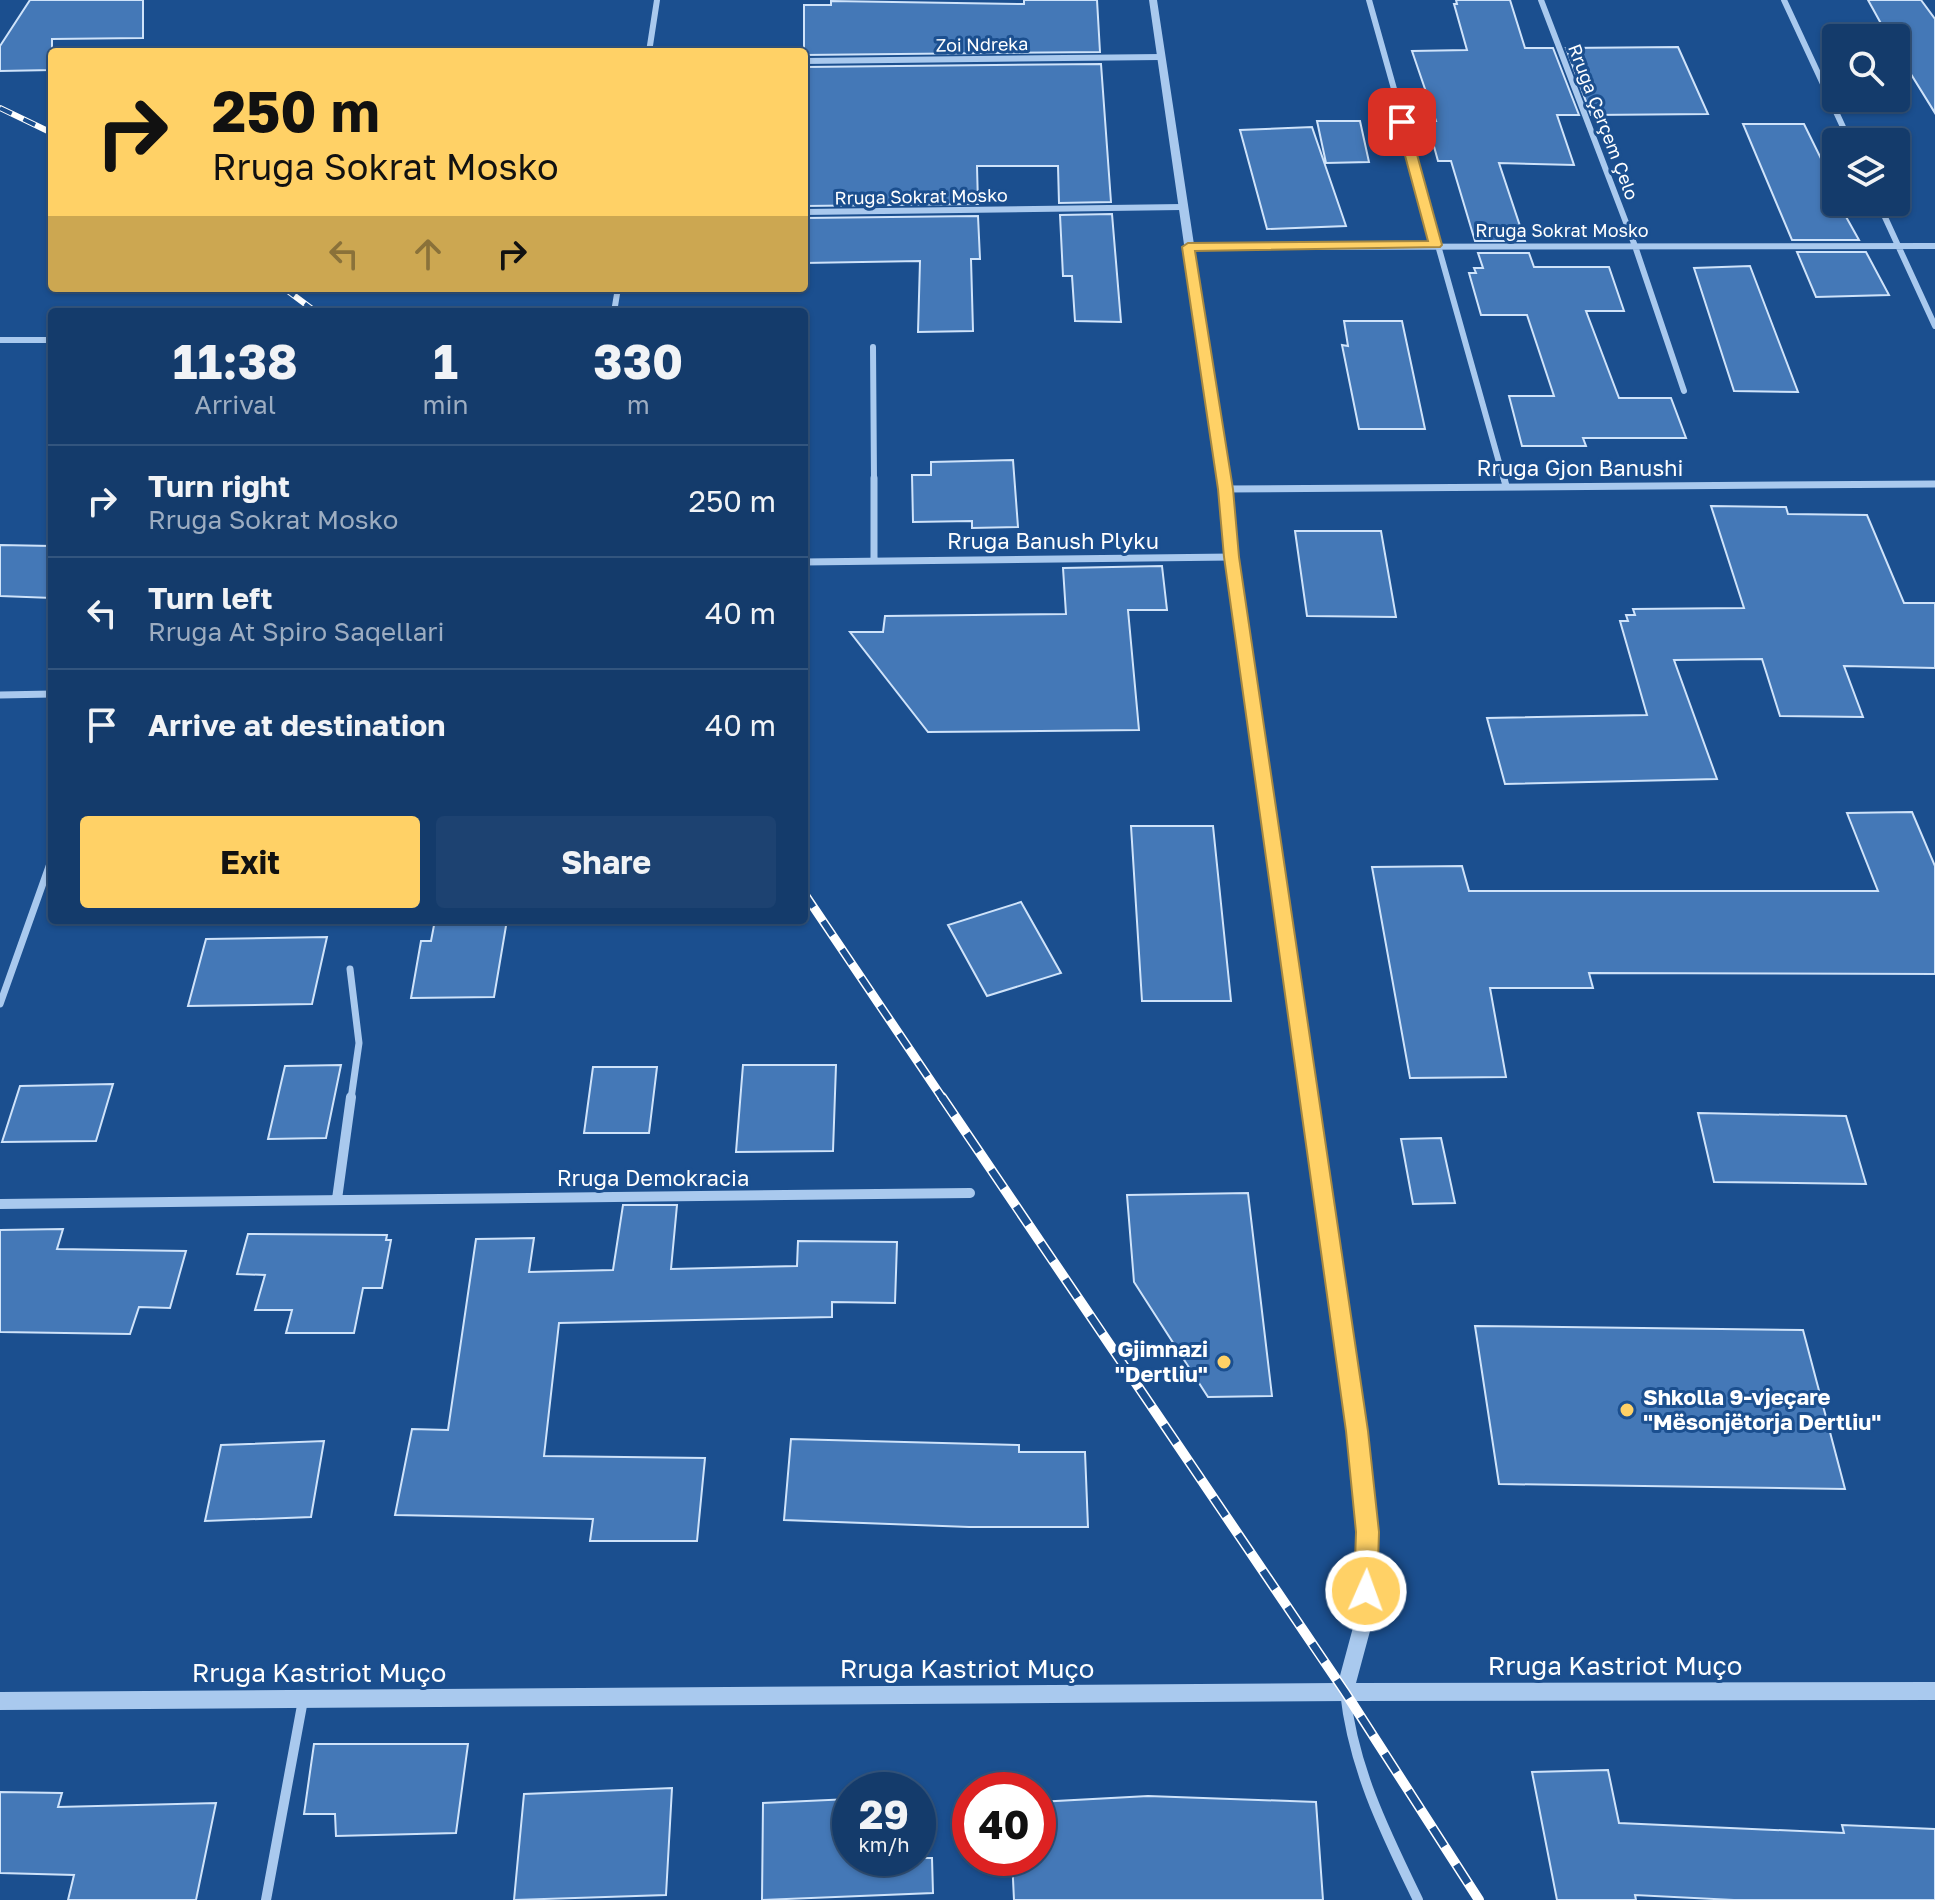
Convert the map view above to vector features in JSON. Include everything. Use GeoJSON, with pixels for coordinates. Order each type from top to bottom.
{"type":"FeatureCollection","features":[{"type":"Feature","properties":{"kind":"street"},"geometry":{"type":"LineString","coordinates":[[650,48],[657,0]]}},
{"type":"Feature","properties":{"kind":"street"},"geometry":{"type":"LineString","coordinates":[[1153,0],[1357,1431],[1366,1518],[1364,1620],[1345,1692],[1347,1728],[1359,1772],[1376,1815],[1418,1900]]}},
{"type":"Feature","properties":{"kind":"street"},"geometry":{"type":"LineString","coordinates":[[1369,0],[1435,245],[1506,486]]}},
{"type":"Feature","properties":{"kind":"street","name":"Rruga Çerçem Çelo"},"geometry":{"type":"LineString","coordinates":[[1541,0],[1635,246],[1684,391]]}},
{"type":"Feature","properties":{"kind":"street"},"geometry":{"type":"LineString","coordinates":[[1784,0],[1843,128]]}},
{"type":"Feature","properties":{"kind":"street","name":"Zoi Ndreka"},"geometry":{"type":"LineString","coordinates":[[808,61],[1161,57]]}},
{"type":"Feature","properties":{"kind":"street","name":"Rruga Sokrat Mosko"},"geometry":{"type":"LineString","coordinates":[[808,212],[1182,207]]}},
{"type":"Feature","properties":{"kind":"street"},"geometry":{"type":"LineString","coordinates":[[1884,216],[1935,326]]}},
{"type":"Feature","properties":{"kind":"street","name":"Rruga Sokrat Mosko"},"geometry":{"type":"LineString","coordinates":[[1188,247],[1935,246]]}},
{"type":"Feature","properties":{"kind":"street"},"geometry":{"type":"LineString","coordinates":[[0,340],[48,340]]}},
{"type":"Feature","properties":{"kind":"street"},"geometry":{"type":"LineString","coordinates":[[873,347],[874,560]]}},
{"type":"Feature","properties":{"kind":"street","name":"Rruga Gjon Banushi"},"geometry":{"type":"LineString","coordinates":[[1225,489],[1935,484]]}},
{"type":"Feature","properties":{"kind":"street","name":"Rruga Banush Plyku"},"geometry":{"type":"LineString","coordinates":[[808,562],[1232,557]]}},
{"type":"Feature","properties":{"kind":"street"},"geometry":{"type":"LineString","coordinates":[[0,695],[48,694]]}},
{"type":"Feature","properties":{"kind":"street"},"geometry":{"type":"LineString","coordinates":[[0,1004],[48,869]]}},
{"type":"Feature","properties":{"kind":"street"},"geometry":{"type":"LineString","coordinates":[[337,1199],[359,1043],[350,969]]}},
{"type":"Feature","properties":{"kind":"street","name":"Rruga Demokracia"},"geometry":{"type":"LineString","coordinates":[[0,1204],[970,1193]]}},
{"type":"Feature","properties":{"kind":"street","name":"Rruga Kastriot Muço"},"geometry":{"type":"LineString","coordinates":[[0,1701],[1935,1691]]}},
{"type":"Feature","properties":{"kind":"street"},"geometry":{"type":"LineString","coordinates":[[266,1900],[304,1699]]}},
{"type":"Feature","properties":{"kind":"building"},"geometry":{"type":"Polygon","coordinates":[[[30,0],[143,0],[143,38],[52,39],[52,48],[48,48],[48,70],[0,71],[0,46],[30,0]]]}},
{"type":"Feature","properties":{"kind":"building"},"geometry":{"type":"Polygon","coordinates":[[[1024,0],[1097,0],[1100,52],[808,55],[808,48],[804,48],[804,5],[831,5],[831,1],[1024,4],[1024,0]]]}},
{"type":"Feature","properties":{"kind":"building"},"geometry":{"type":"Polygon","coordinates":[[[1456,0],[1510,0],[1525,48],[1553,48],[1579,115],[1557,115],[1574,165],[1499,163],[1525,241],[1475,241],[1451,161],[1438,161],[1427,121],[1436,121],[1412,51],[1467,50],[1454,4],[1457,4],[1456,0]]]}},
{"type":"Feature","properties":{"kind":"building"},"geometry":{"type":"Polygon","coordinates":[[[1868,0],[1921,0],[1935,19],[1935,113],[1910,73],[1910,24],[1881,24],[1868,0]]]}},
{"type":"Feature","properties":{"kind":"building"},"geometry":{"type":"Polygon","coordinates":[[[1678,47],[1708,114],[1591,115],[1566,48],[1678,47]]]}},
{"type":"Feature","properties":{"kind":"building"},"geometry":{"type":"Polygon","coordinates":[[[1101,64],[1111,202],[1059,203],[1058,166],[977,166],[978,204],[808,206],[808,67],[1101,64]]]}},
{"type":"Feature","properties":{"kind":"building"},"geometry":{"type":"Polygon","coordinates":[[[1317,121],[1360,121],[1369,162],[1326,163],[1317,121]]]}},
{"type":"Feature","properties":{"kind":"building"},"geometry":{"type":"Polygon","coordinates":[[[1743,124],[1804,124],[1822,161],[1822,216],[1846,216],[1859,240],[1792,240],[1743,124]]]}},
{"type":"Feature","properties":{"kind":"building"},"geometry":{"type":"Polygon","coordinates":[[[1312,127],[1346,226],[1267,229],[1240,130],[1312,127]]]}},
{"type":"Feature","properties":{"kind":"building"},"geometry":{"type":"Polygon","coordinates":[[[1112,214],[1121,322],[1075,321],[1072,276],[1063,276],[1060,215],[1112,214]]]}},
{"type":"Feature","properties":{"kind":"building"},"geometry":{"type":"Polygon","coordinates":[[[978,216],[980,259],[971,259],[973,331],[918,332],[920,261],[808,263],[808,218],[978,216]]]}},
{"type":"Feature","properties":{"kind":"building"},"geometry":{"type":"Polygon","coordinates":[[[1797,252],[1866,252],[1889,295],[1816,297],[1797,252]]]}},
{"type":"Feature","properties":{"kind":"building"},"geometry":{"type":"Polygon","coordinates":[[[1478,253],[1529,253],[1534,267],[1609,267],[1624,311],[1586,311],[1619,398],[1671,398],[1686,438],[1583,438],[1586,446],[1522,446],[1509,396],[1554,396],[1527,315],[1481,315],[1469,273],[1476,273],[1474,268],[1483,268],[1478,253]]]}},
{"type":"Feature","properties":{"kind":"building"},"geometry":{"type":"Polygon","coordinates":[[[1750,266],[1798,392],[1734,391],[1694,268],[1750,266]]]}},
{"type":"Feature","properties":{"kind":"building"},"geometry":{"type":"Polygon","coordinates":[[[1344,321],[1402,321],[1425,429],[1359,429],[1342,345],[1348,346],[1344,321]]]}},
{"type":"Feature","properties":{"kind":"building"},"geometry":{"type":"Polygon","coordinates":[[[1013,460],[1018,527],[972,528],[972,521],[913,522],[912,475],[931,475],[931,462],[1013,460]]]}},
{"type":"Feature","properties":{"kind":"building"},"geometry":{"type":"Polygon","coordinates":[[[1711,506],[1786,507],[1788,514],[1867,515],[1904,603],[1935,603],[1935,668],[1844,666],[1863,717],[1780,716],[1762,659],[1674,660],[1717,779],[1505,784],[1487,718],[1647,715],[1620,621],[1628,621],[1626,615],[1635,615],[1633,609],[1744,608],[1711,506]]]}},
{"type":"Feature","properties":{"kind":"building"},"geometry":{"type":"Polygon","coordinates":[[[1295,531],[1381,531],[1396,617],[1307,616],[1295,531]]]}},
{"type":"Feature","properties":{"kind":"building"},"geometry":{"type":"Polygon","coordinates":[[[0,545],[48,546],[48,598],[0,596],[0,545]]]}},
{"type":"Feature","properties":{"kind":"building"},"geometry":{"type":"Polygon","coordinates":[[[1162,566],[1167,610],[1128,610],[1139,730],[928,732],[850,632],[883,632],[885,616],[1066,614],[1063,568],[1162,566]]]}},
{"type":"Feature","properties":{"kind":"building"},"geometry":{"type":"Polygon","coordinates":[[[1912,812],[1935,866],[1935,974],[1589,973],[1593,988],[1490,988],[1506,1077],[1410,1078],[1372,867],[1462,866],[1469,891],[1878,891],[1847,813],[1912,812]]]}},
{"type":"Feature","properties":{"kind":"building"},"geometry":{"type":"Polygon","coordinates":[[[1131,826],[1213,826],[1231,1001],[1142,1001],[1131,826]]]}},
{"type":"Feature","properties":{"kind":"building"},"geometry":{"type":"Polygon","coordinates":[[[1021,902],[1061,973],[987,996],[948,925],[1021,902]]]}},
{"type":"Feature","properties":{"kind":"building"},"geometry":{"type":"Polygon","coordinates":[[[434,924],[506,924],[494,997],[411,998],[421,941],[431,941],[434,924]]]}},
{"type":"Feature","properties":{"kind":"building"},"geometry":{"type":"Polygon","coordinates":[[[327,937],[312,1004],[188,1006],[206,939],[327,937]]]}},
{"type":"Feature","properties":{"kind":"building"},"geometry":{"type":"Polygon","coordinates":[[[341,1065],[326,1138],[268,1139],[285,1066],[341,1065]]]}},
{"type":"Feature","properties":{"kind":"building"},"geometry":{"type":"Polygon","coordinates":[[[743,1065],[836,1065],[833,1151],[736,1152],[743,1065]]]}},
{"type":"Feature","properties":{"kind":"building"},"geometry":{"type":"Polygon","coordinates":[[[593,1067],[657,1067],[649,1133],[584,1133],[593,1067]]]}},
{"type":"Feature","properties":{"kind":"building"},"geometry":{"type":"Polygon","coordinates":[[[113,1084],[96,1141],[2,1142],[20,1086],[113,1084]]]}},
{"type":"Feature","properties":{"kind":"building"},"geometry":{"type":"Polygon","coordinates":[[[1698,1113],[1846,1116],[1866,1184],[1714,1182],[1698,1113]]]}},
{"type":"Feature","properties":{"kind":"building"},"geometry":{"type":"Polygon","coordinates":[[[1441,1138],[1455,1203],[1413,1204],[1401,1139],[1441,1138]]]}},
{"type":"Feature","properties":{"kind":"building"},"geometry":{"type":"Polygon","coordinates":[[[1248,1193],[1272,1396],[1208,1397],[1134,1282],[1127,1195],[1248,1193]]]}},
{"type":"Feature","properties":{"kind":"building"},"geometry":{"type":"Polygon","coordinates":[[[623,1205],[677,1205],[671,1269],[797,1266],[798,1241],[897,1242],[895,1303],[832,1302],[832,1317],[559,1323],[544,1456],[705,1458],[697,1541],[590,1541],[593,1519],[395,1515],[412,1429],[448,1430],[476,1239],[534,1238],[529,1272],[613,1270],[623,1205]]]}},
{"type":"Feature","properties":{"kind":"building"},"geometry":{"type":"Polygon","coordinates":[[[63,1229],[57,1249],[186,1251],[170,1308],[139,1307],[130,1334],[0,1332],[0,1230],[63,1229]]]}},
{"type":"Feature","properties":{"kind":"building"},"geometry":{"type":"Polygon","coordinates":[[[248,1234],[387,1235],[386,1240],[391,1240],[382,1288],[363,1288],[354,1333],[286,1333],[292,1310],[255,1310],[265,1275],[237,1274],[248,1234]]]}},
{"type":"Feature","properties":{"kind":"building"},"geometry":{"type":"Polygon","coordinates":[[[1475,1326],[1803,1330],[1845,1489],[1499,1484],[1475,1326]]]}},
{"type":"Feature","properties":{"kind":"building"},"geometry":{"type":"Polygon","coordinates":[[[791,1439],[1019,1445],[1019,1452],[1085,1452],[1088,1527],[969,1527],[784,1520],[791,1439]]]}},
{"type":"Feature","properties":{"kind":"building"},"geometry":{"type":"Polygon","coordinates":[[[324,1441],[311,1517],[205,1521],[221,1445],[324,1441]]]}},
{"type":"Feature","properties":{"kind":"building"},"geometry":{"type":"Polygon","coordinates":[[[314,1744],[468,1744],[456,1833],[336,1836],[335,1814],[304,1814],[314,1744]]]}},
{"type":"Feature","properties":{"kind":"building"},"geometry":{"type":"Polygon","coordinates":[[[1608,1770],[1619,1823],[1844,1833],[1842,1825],[1935,1829],[1935,1900],[1734,1900],[1635,1895],[1636,1900],[1557,1900],[1532,1772],[1608,1770]]]}},
{"type":"Feature","properties":{"kind":"building"},"geometry":{"type":"Polygon","coordinates":[[[672,1788],[666,1895],[514,1900],[524,1794],[672,1788]]]}},
{"type":"Feature","properties":{"kind":"building"},"geometry":{"type":"Polygon","coordinates":[[[0,1792],[62,1793],[58,1807],[216,1803],[196,1900],[68,1900],[74,1875],[0,1873],[0,1792]]]}},
{"type":"Feature","properties":{"kind":"building"},"geometry":{"type":"Polygon","coordinates":[[[1148,1796],[1316,1802],[1323,1900],[1014,1900],[1013,1876],[1056,1876],[1056,1801],[1148,1796]]]}},
{"type":"Feature","properties":{"kind":"building"},"geometry":{"type":"Polygon","coordinates":[[[832,1800],[832,1876],[933,1876],[933,1893],[762,1900],[763,1803],[832,1800]]]}},
{"type":"Feature","properties":{"kind":"railway"},"geometry":{"type":"LineString","coordinates":[[0,108],[48,131]]}},
{"type":"Feature","properties":{"kind":"railway"},"geometry":{"type":"LineString","coordinates":[[289,292],[311,308]]}},
{"type":"Feature","properties":{"kind":"railway"},"geometry":{"type":"LineString","coordinates":[[808,899],[943,1099]]}},
{"type":"Feature","properties":{"kind":"railway"},"geometry":{"type":"LineString","coordinates":[[942,1097],[1345,1692],[1479,1900]]}},
{"type":"Feature","properties":{"kind":"place","name":"Gjimnazi \"Dertliu\""},"geometry":{"type":"Point","coordinates":[1224,1362]}},
{"type":"Feature","properties":{"kind":"place","name":"Shkolla 9-vjeçare \"Mësonjëtorja Dertliu\""},"geometry":{"type":"Point","coordinates":[1627,1410]}},
{"type":"Feature","properties":{"kind":"route"},"geometry":{"type":"LineString","coordinates":[[1366,1591],[1368,1532],[1357,1431],[1232,557],[1225,489],[1188,247],[1435,245],[1402,122]]}}]}
